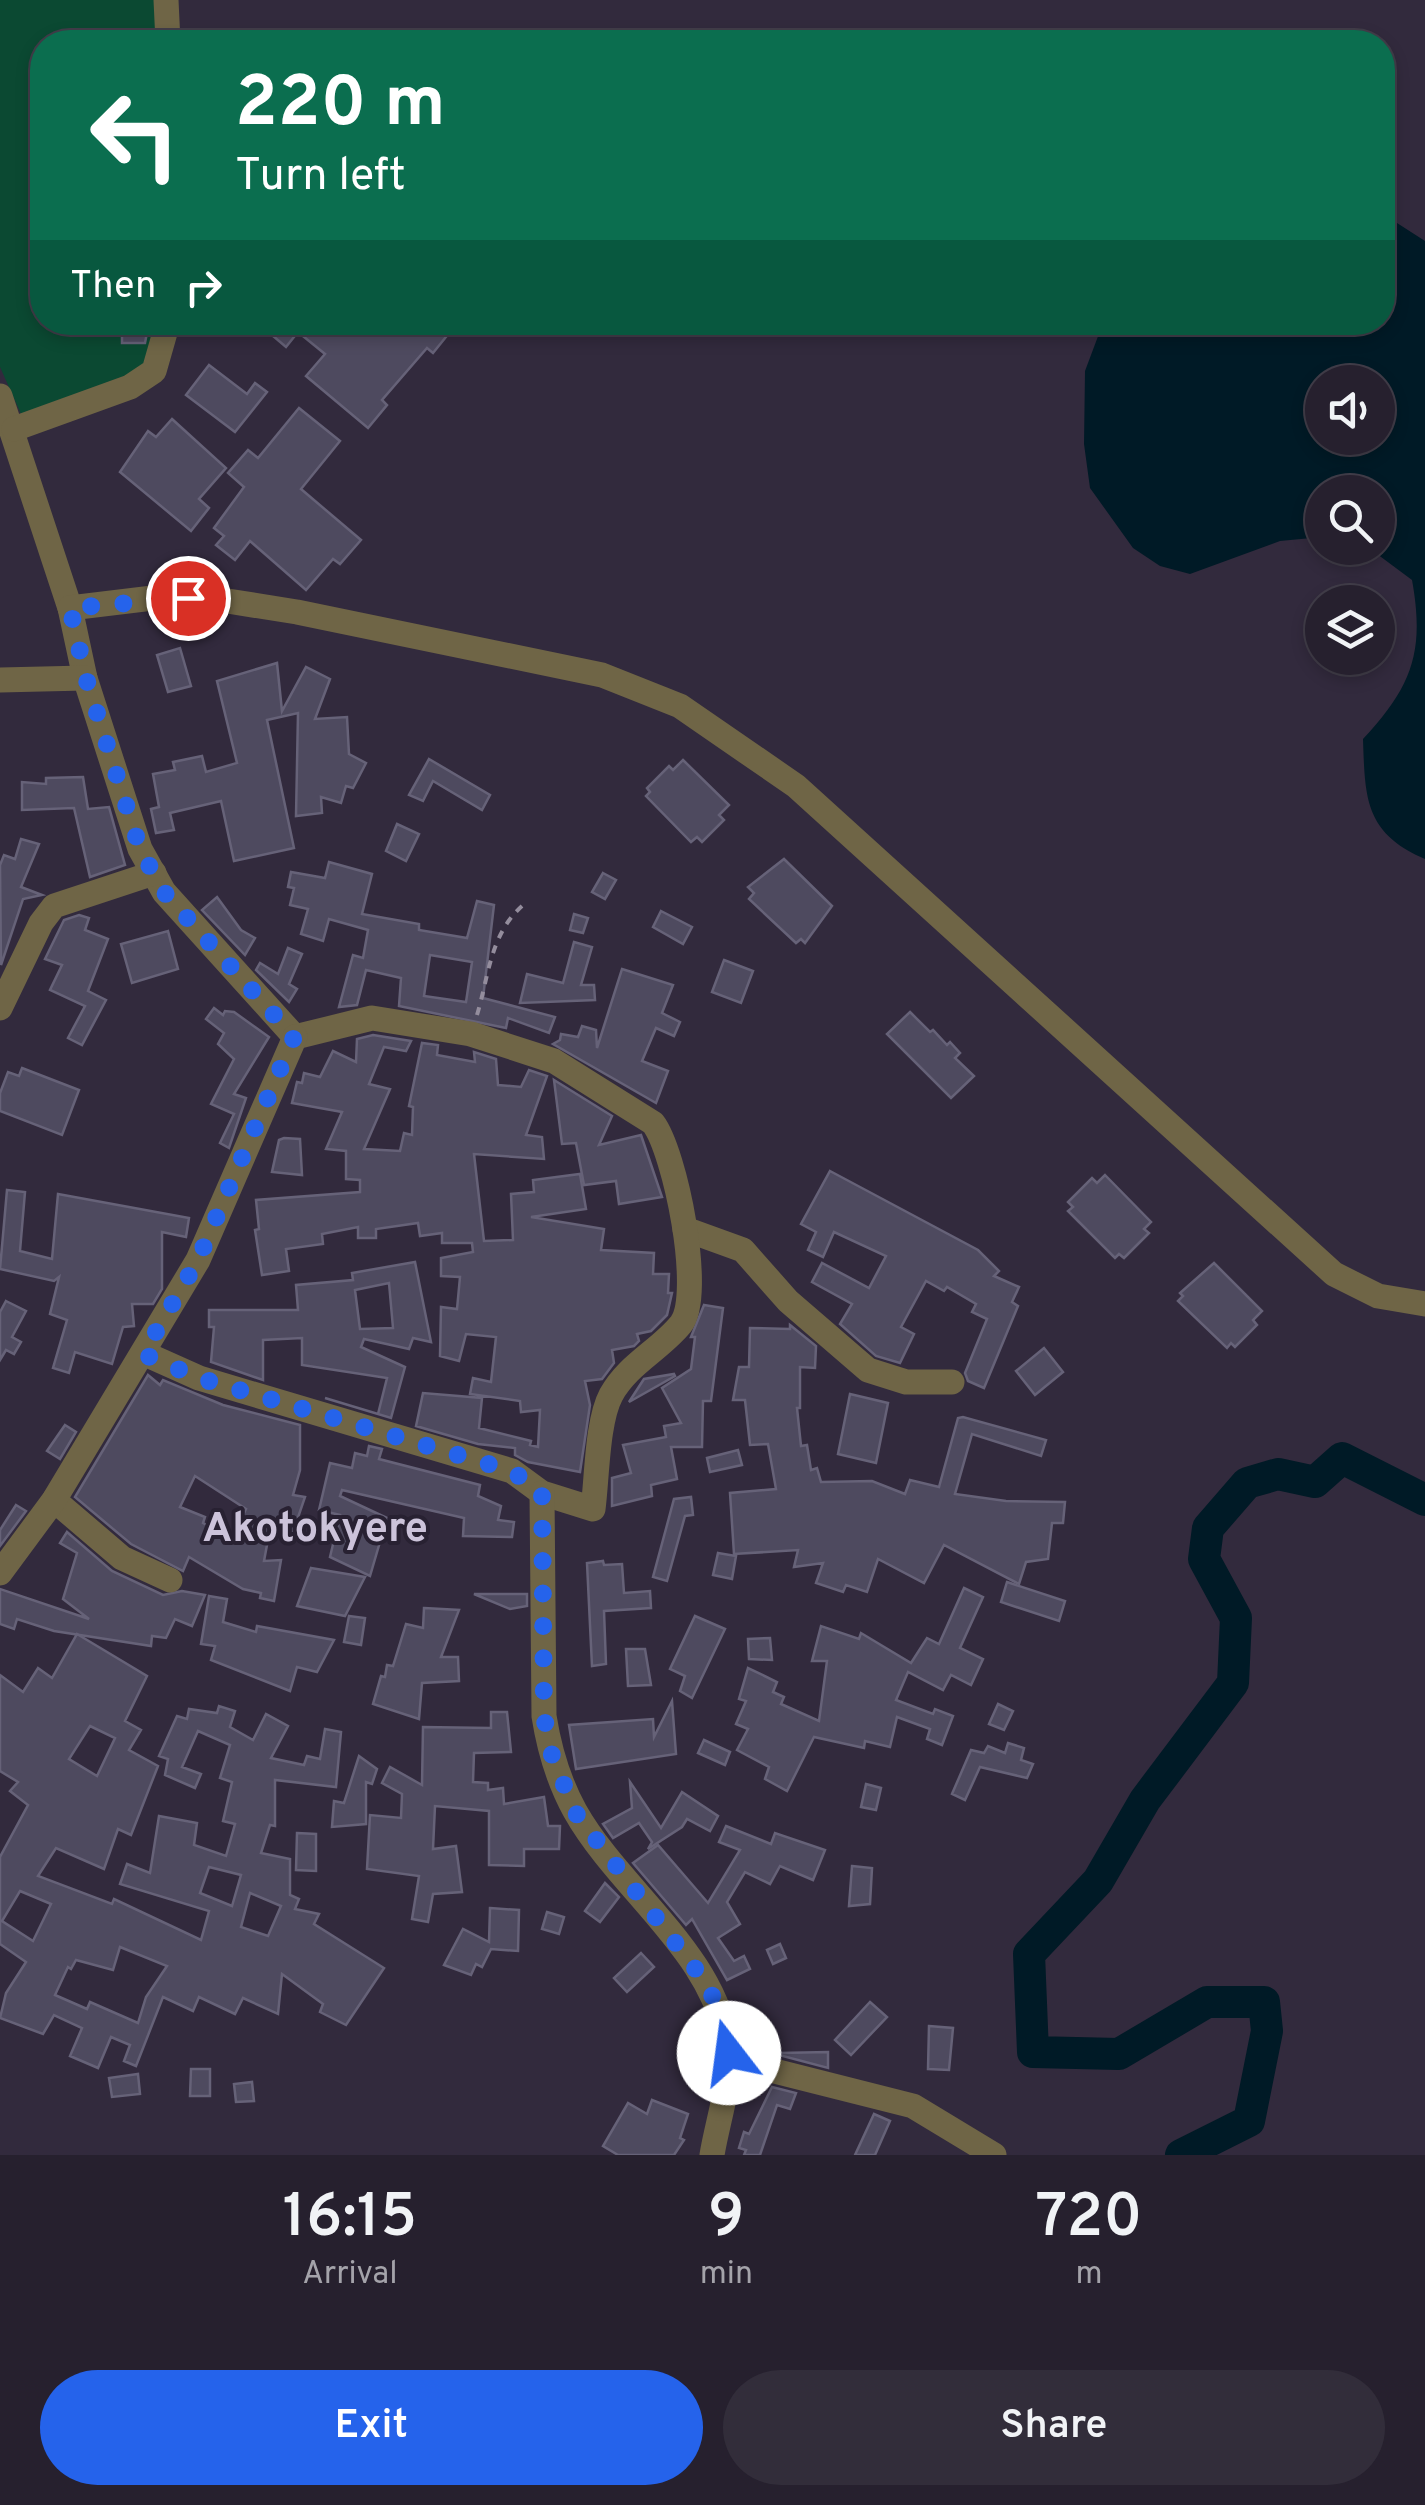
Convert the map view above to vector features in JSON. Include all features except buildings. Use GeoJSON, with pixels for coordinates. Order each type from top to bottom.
{"type":"FeatureCollection","features":[{"type":"Feature","properties":{"kind":"street"},"geometry":{"type":"LineString","coordinates":[[166,0],[167,30]]}},
{"type":"Feature","properties":{"kind":"street"},"geometry":{"type":"LineString","coordinates":[[14,429],[130,386],[154,371],[164,335]]}},
{"type":"Feature","properties":{"kind":"street"},"geometry":{"type":"LineString","coordinates":[[0,396],[70,608],[86,678],[140,849],[164,892],[294,1037]]}},
{"type":"Feature","properties":{"kind":"street"},"geometry":{"type":"LineString","coordinates":[[70,608],[161,597],[216,598],[602,676],[680,706],[796,786],[1334,1274],[1378,1296],[1425,1304]]}},
{"type":"Feature","properties":{"kind":"street"},"geometry":{"type":"LineString","coordinates":[[0,680],[86,678]]}},
{"type":"Feature","properties":{"kind":"street"},"geometry":{"type":"LineString","coordinates":[[0,1008],[41,922],[54,906],[154,873]]}},
{"type":"Feature","properties":{"kind":"street"},"geometry":{"type":"LineString","coordinates":[[143,1354],[199,1378],[512,1471],[542,1493],[592,1510],[611,1396],[635,1364],[680,1326],[692,1302],[686,1229],[654,1124],[554,1061],[471,1034],[372,1018],[294,1037]]}},
{"type":"Feature","properties":{"kind":"street"},"geometry":{"type":"LineString","coordinates":[[0,1573],[54,1500],[198,1260],[294,1037]]}},
{"type":"Feature","properties":{"kind":"street"},"geometry":{"type":"LineString","coordinates":[[686,1229],[742,1250],[788,1301],[868,1370],[906,1382],[952,1382]]}},
{"type":"Feature","properties":{"kind":"street"},"geometry":{"type":"LineString","coordinates":[[542,1493],[544,1716],[550,1750],[575,1812],[707,1984],[722,2018],[729,2053],[712,2155]]}},
{"type":"Feature","properties":{"kind":"street"},"geometry":{"type":"LineString","coordinates":[[54,1500],[122,1558],[170,1580]]}},
{"type":"Feature","properties":{"kind":"street"},"geometry":{"type":"LineString","coordinates":[[729,2053],[763,2068],[913,2106],[994,2155]]}},
{"type":"Feature","properties":{"kind":"path"},"geometry":{"type":"LineString","coordinates":[[471,1034],[494,944],[507,919],[522,906]]}},
{"type":"Feature","properties":{"kind":"green space"},"geometry":{"type":"Polygon","coordinates":[[[0,0],[158,0],[160,30],[30,30],[30,335],[156,335],[141,370],[21,414],[0,367],[0,0]]]}},
{"type":"Feature","properties":{"kind":"water"},"geometry":{"type":"Polygon","coordinates":[[[1395,222],[1425,241],[1425,859],[1390,838],[1380,825],[1372,812],[1365,779],[1363,739],[1403,684],[1411,667],[1417,628],[1412,580],[1392,565],[1395,565],[1395,475],[1305,475],[1305,539],[1280,541],[1190,574],[1160,566],[1133,548],[1090,488],[1084,444],[1085,371],[1098,335],[1395,335],[1395,222]]]}},
{"type":"Feature","properties":{"kind":"waterway"},"geometry":{"type":"LineString","coordinates":[[1181,2155],[1249,2121],[1267,2031],[1264,2002],[1207,2002],[1119,2054],[1033,2052],[1029,1954],[1098,1881],[1145,1800],[1233,1683],[1236,1618],[1204,1559],[1208,1528],[1247,1483],[1278,1474],[1315,1482],[1342,1458],[1425,1500]]}},
{"type":"Feature","properties":{"kind":"district","name":"Akotokyere"},"geometry":{"type":"Point","coordinates":[315,1530]}},
{"type":"Feature","properties":{"kind":"route"},"geometry":{"type":"LineString","coordinates":[[188,598],[161,597],[70,608],[86,678],[140,849],[164,892],[294,1037],[198,1260],[143,1354],[199,1378],[512,1471],[542,1493],[544,1716],[550,1750],[575,1812],[707,1984],[722,2018],[729,2053]]}}]}
